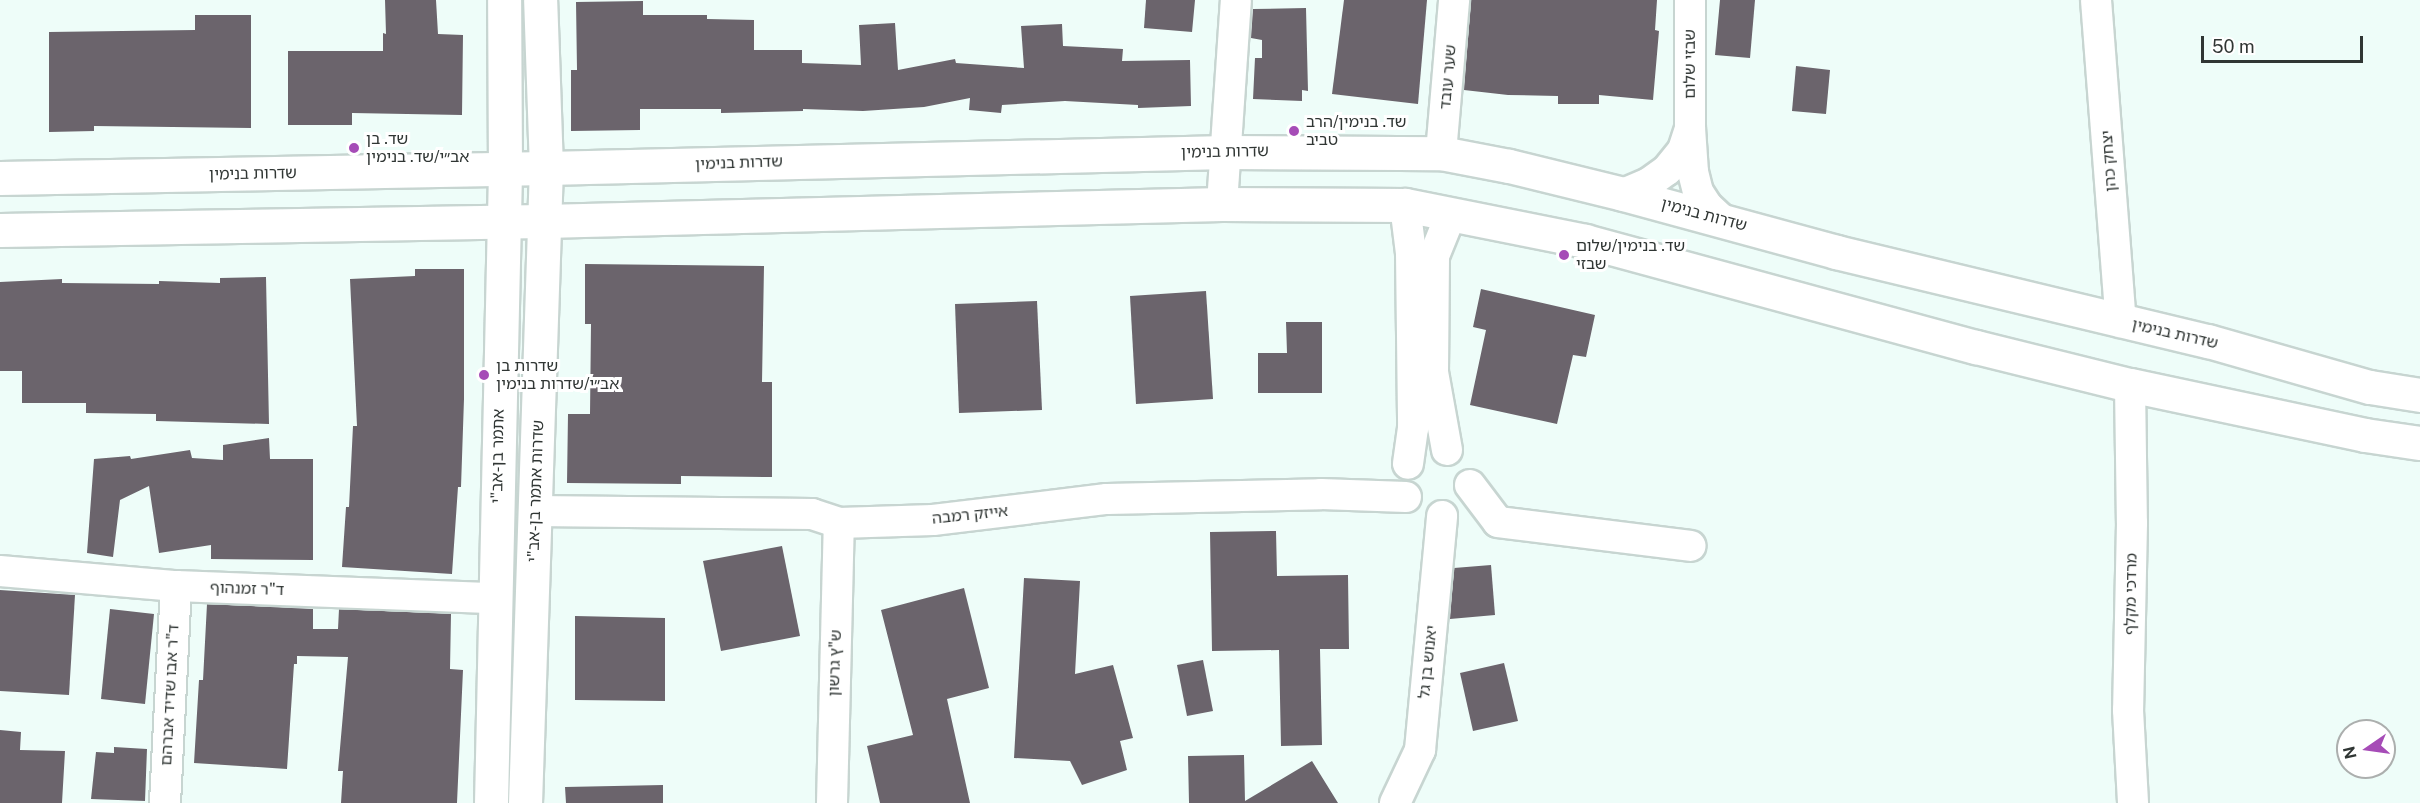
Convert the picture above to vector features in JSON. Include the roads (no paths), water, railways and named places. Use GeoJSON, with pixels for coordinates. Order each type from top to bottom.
{"type":"FeatureCollection","features":[{"type":"Feature","properties":{"kind":"main road","name":"אתמר בן-אב\"י"},"geometry":{"type":"LineString","coordinates":[[491,803],[505,169],[504,0]]}},
{"type":"Feature","properties":{"kind":"main road","name":"שדרות אתמר בן-אב\"י"},"geometry":{"type":"LineString","coordinates":[[525,803],[546,168],[540,0]]}},
{"type":"Feature","properties":{"kind":"main road","name":"שדרות בנימין"},"geometry":{"type":"LineString","coordinates":[[0,178],[1226,152],[1441,153],[1509,166],[1722,220],[1836,252],[2208,341],[2370,387],[2420,395]]}},
{"type":"Feature","properties":{"kind":"main road"},"geometry":{"type":"LineString","coordinates":[[0,230],[544,221],[1222,204],[1405,205],[1585,241],[1976,347],[2130,385],[2365,435],[2420,443]]}},
{"type":"Feature","properties":{"kind":"street"},"geometry":{"type":"LineString","coordinates":[[1222,204],[1236,0]]}},
{"type":"Feature","properties":{"kind":"street","name":"שער עובד"},"geometry":{"type":"LineString","coordinates":[[1441,153],[1454,0]]}},
{"type":"Feature","properties":{"kind":"street","name":"שבזי שלום"},"geometry":{"type":"LineString","coordinates":[[1690,0],[1690,128],[1693,172],[1698,192],[1707,206],[1722,220]]}},
{"type":"Feature","properties":{"kind":"street","name":"יצחק כהן"},"geometry":{"type":"LineString","coordinates":[[2096,0],[2121,322]]}},
{"type":"Feature","properties":{"kind":"street","name":"שבזי שלום"},"geometry":{"type":"LineString","coordinates":[[1623,194],[1649,183],[1667,170],[1683,150],[1690,128]]}},
{"type":"Feature","properties":{"kind":"street"},"geometry":{"type":"LineString","coordinates":[[1405,205],[1411,253],[1413,428],[1403,486],[1406,497],[1421,513],[1442,516],[1462,506],[1470,485]]}},
{"type":"Feature","properties":{"kind":"street"},"geometry":{"type":"LineString","coordinates":[[1447,450],[1433,372],[1434,256],[1451,214]]}},
{"type":"Feature","properties":{"kind":"street","name":"מרדכי מקלף"},"geometry":{"type":"LineString","coordinates":[[2130,385],[2132,523],[2128,710],[2133,803]]}},
{"type":"Feature","properties":{"kind":"street"},"geometry":{"type":"LineString","coordinates":[[1408,464],[1425,451],[1447,450],[1465,464],[1470,485],[1498,522],[1691,546]]}},
{"type":"Feature","properties":{"kind":"street","name":"אייזק רמבה"},"geometry":{"type":"LineString","coordinates":[[536,511],[812,514],[839,523],[933,520],[1107,499],[1321,494],[1406,497]]}},
{"type":"Feature","properties":{"kind":"street","name":"יאנוש בן גל"},"geometry":{"type":"LineString","coordinates":[[1395,803],[1420,750],[1442,516]]}},
{"type":"Feature","properties":{"kind":"street","name":"ש\"ץ גרשון"},"geometry":{"type":"LineString","coordinates":[[832,803],[839,523]]}},
{"type":"Feature","properties":{"kind":"street","name":"ד\"ר זמנהוף"},"geometry":{"type":"LineString","coordinates":[[0,571],[176,586],[495,598]]}},
{"type":"Feature","properties":{"kind":"street","name":"ד\"ר אבו שדיד אברהם"},"geometry":{"type":"LineString","coordinates":[[165,803],[176,586]]}},
{"type":"Feature","properties":{"kind":"place","name":"שד. בנימין/הרב טביב"},"geometry":{"type":"Point","coordinates":[1294,131]}},
{"type":"Feature","properties":{"kind":"place","name":"שד. בן אב״י/שד. בנימין"},"geometry":{"type":"Point","coordinates":[354,148]}},
{"type":"Feature","properties":{"kind":"place","name":"שד. בנימין/שלום שבזי"},"geometry":{"type":"Point","coordinates":[1564,255]}},
{"type":"Feature","properties":{"kind":"place","name":"שדרות בן אב״י/שדרות בנימין"},"geometry":{"type":"Point","coordinates":[484,375]}}]}
